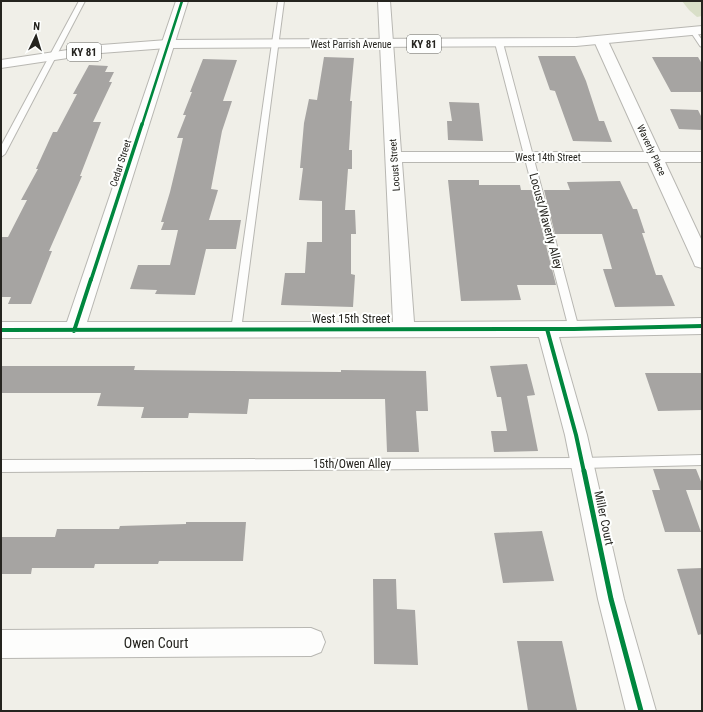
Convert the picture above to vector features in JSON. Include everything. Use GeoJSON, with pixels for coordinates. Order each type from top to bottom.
{"type":"FeatureCollection","features":[{"type":"Feature","properties":{"kind":"main road","name":"West Parrish Avenue"},"geometry":{"type":"LineString","coordinates":[[1,64],[128,46],[168,44],[387,44],[601,41],[699,31]]}},
{"type":"Feature","properties":{"kind":"street","name":"Cedar Street"},"geometry":{"type":"LineString","coordinates":[[74,330],[182,1]]}},
{"type":"Feature","properties":{"kind":"street","name":"Locust Street"},"geometry":{"type":"LineString","coordinates":[[384,1],[404,329]]}},
{"type":"Feature","properties":{"kind":"street","name":"Waverly Place"},"geometry":{"type":"LineString","coordinates":[[601,41],[656,157],[702,261]]}},
{"type":"Feature","properties":{"kind":"street","name":"West 14th Street"},"geometry":{"type":"LineString","coordinates":[[394,157],[702,157]]}},
{"type":"Feature","properties":{"kind":"street","name":"West 15th Street"},"geometry":{"type":"LineString","coordinates":[[1,330],[574,329],[702,326]]}},
{"type":"Feature","properties":{"kind":"street","name":"Miller Court"},"geometry":{"type":"LineString","coordinates":[[547,329],[576,435],[611,599],[641,711]]}},
{"type":"Feature","properties":{"kind":"street","name":"Owen Court"},"geometry":{"type":"LineString","coordinates":[[1,644],[311,642]]}},
{"type":"Feature","properties":{"kind":"lane"},"geometry":{"type":"LineString","coordinates":[[1,154],[82,1]]}},
{"type":"Feature","properties":{"kind":"lane"},"geometry":{"type":"LineString","coordinates":[[236,330],[274,43],[281,1]]}},
{"type":"Feature","properties":{"kind":"lane"},"geometry":{"type":"LineString","coordinates":[[699,31],[702,44]]}},
{"type":"Feature","properties":{"kind":"lane","name":"Locust/Waverly Alley"},"geometry":{"type":"LineString","coordinates":[[499,43],[574,329]]}},
{"type":"Feature","properties":{"kind":"lane","name":"15th/Owen Alley"},"geometry":{"type":"LineString","coordinates":[[1,466],[582,463],[702,460]]}},
{"type":"Feature","properties":{"kind":"green space"},"geometry":{"type":"Polygon","coordinates":[[[682,1],[702,1],[702,16],[697,17],[682,1]]]}},
{"type":"Feature","properties":{"kind":"building"},"geometry":{"type":"Polygon","coordinates":[[[538,56],[575,56],[586,81],[599,121],[604,121],[612,142],[573,141],[555,91],[550,90],[538,56]]]}},
{"type":"Feature","properties":{"kind":"building"},"geometry":{"type":"Polygon","coordinates":[[[324,57],[354,58],[350,101],[352,101],[349,150],[352,150],[352,169],[348,169],[345,210],[355,210],[356,234],[351,234],[351,274],[355,275],[353,307],[281,305],[285,273],[305,273],[307,242],[322,242],[322,201],[299,200],[303,168],[300,168],[304,123],[309,99],[317,100],[324,57]]]}},
{"type":"Feature","properties":{"kind":"building"},"geometry":{"type":"Polygon","coordinates":[[[652,57],[698,57],[702,64],[702,92],[671,92],[652,57]]]}},
{"type":"Feature","properties":{"kind":"building"},"geometry":{"type":"Polygon","coordinates":[[[203,59],[237,60],[223,101],[232,101],[222,131],[211,189],[218,190],[209,220],[241,220],[236,249],[206,249],[195,295],[155,294],[157,290],[130,289],[138,265],[170,265],[178,230],[161,230],[164,222],[161,222],[183,138],[177,138],[186,115],[183,115],[192,92],[190,92],[203,59]]]}},
{"type":"Feature","properties":{"kind":"building"},"geometry":{"type":"Polygon","coordinates":[[[89,65],[108,66],[105,72],[114,72],[109,82],[112,82],[93,122],[101,122],[80,176],[82,176],[49,251],[52,251],[31,304],[8,304],[11,297],[1,297],[1,237],[8,237],[27,200],[21,200],[38,169],[36,169],[53,132],[57,132],[77,94],[73,94],[89,65]]]}},
{"type":"Feature","properties":{"kind":"building"},"geometry":{"type":"Polygon","coordinates":[[[449,102],[479,103],[483,141],[448,140],[447,121],[452,121],[449,102]]]}},
{"type":"Feature","properties":{"kind":"building"},"geometry":{"type":"Polygon","coordinates":[[[670,109],[698,110],[702,118],[702,130],[679,129],[670,109]]]}},
{"type":"Feature","properties":{"kind":"building"},"geometry":{"type":"Polygon","coordinates":[[[448,180],[479,180],[479,185],[520,185],[521,190],[532,190],[556,285],[517,285],[521,300],[461,301],[448,180]]]}},
{"type":"Feature","properties":{"kind":"building"},"geometry":{"type":"Polygon","coordinates":[[[620,181],[633,209],[637,209],[645,233],[642,233],[656,275],[662,275],[675,306],[615,307],[603,269],[612,269],[602,234],[555,234],[544,190],[570,190],[567,182],[620,181]]]}},
{"type":"Feature","properties":{"kind":"building"},"geometry":{"type":"Polygon","coordinates":[[[527,364],[535,395],[527,396],[538,451],[494,452],[491,431],[507,431],[501,397],[497,397],[490,366],[527,364]]]}},
{"type":"Feature","properties":{"kind":"building"},"geometry":{"type":"Polygon","coordinates":[[[1,366],[135,366],[134,370],[341,372],[341,370],[426,371],[428,411],[416,411],[419,452],[387,452],[385,399],[249,399],[247,414],[189,413],[188,418],[141,418],[144,407],[97,406],[101,393],[1,393],[1,366]]]}},
{"type":"Feature","properties":{"kind":"building"},"geometry":{"type":"Polygon","coordinates":[[[645,373],[702,373],[702,410],[658,411],[645,373]]]}},
{"type":"Feature","properties":{"kind":"building"},"geometry":{"type":"Polygon","coordinates":[[[653,469],[696,469],[702,484],[702,490],[686,490],[701,532],[665,532],[652,490],[660,490],[653,469]]]}},
{"type":"Feature","properties":{"kind":"building"},"geometry":{"type":"Polygon","coordinates":[[[186,522],[246,522],[243,561],[159,561],[158,564],[95,564],[94,568],[32,568],[31,574],[1,574],[1,537],[55,537],[57,529],[119,529],[120,526],[186,524],[186,522]]]}},
{"type":"Feature","properties":{"kind":"building"},"geometry":{"type":"Polygon","coordinates":[[[542,531],[554,581],[503,583],[494,533],[542,531]]]}},
{"type":"Feature","properties":{"kind":"building"},"geometry":{"type":"Polygon","coordinates":[[[702,568],[702,634],[698,635],[677,569],[702,568]]]}},
{"type":"Feature","properties":{"kind":"building"},"geometry":{"type":"Polygon","coordinates":[[[373,579],[396,579],[397,609],[415,610],[418,665],[374,664],[373,579]]]}},
{"type":"Feature","properties":{"kind":"building"},"geometry":{"type":"Polygon","coordinates":[[[517,641],[562,641],[577,710],[528,711],[517,641]]]}},
{"type":"Feature","properties":{"kind":"cycle path"},"geometry":{"type":"LineString","coordinates":[[74,331],[182,1]]}},
{"type":"Feature","properties":{"kind":"cycle path"},"geometry":{"type":"LineString","coordinates":[[1,330],[574,329],[702,326]]}},
{"type":"Feature","properties":{"kind":"cycle path"},"geometry":{"type":"LineString","coordinates":[[547,329],[576,435],[611,599],[641,711]]}}]}
